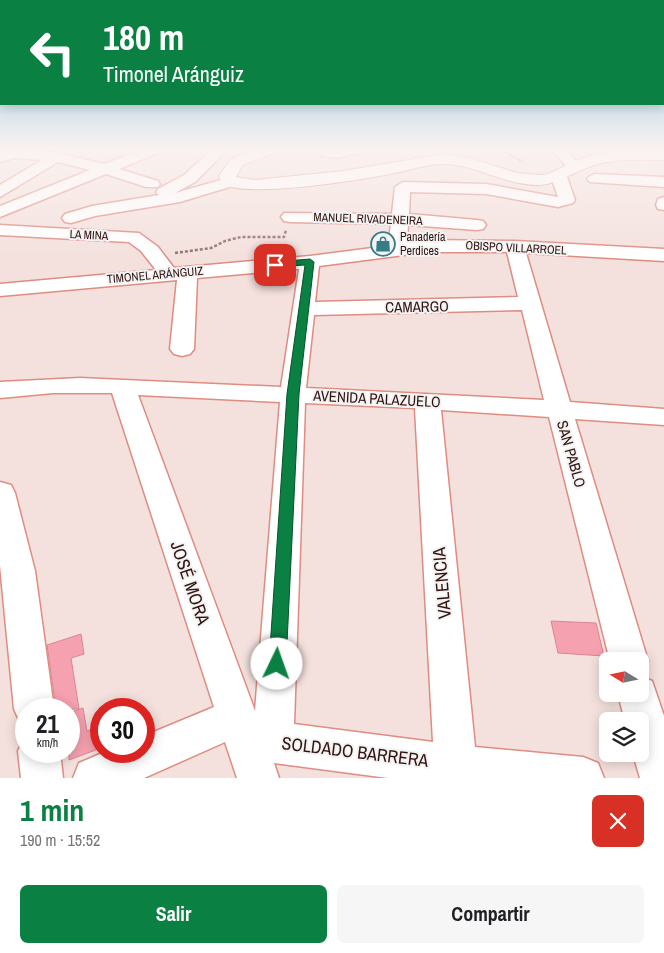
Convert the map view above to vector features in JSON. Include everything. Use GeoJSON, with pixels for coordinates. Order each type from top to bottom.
{"type":"FeatureCollection","features":[{"type":"Feature","properties":{"kind":"street"},"geometry":{"type":"LineString","coordinates":[[0,192],[11,185]]}},
{"type":"Feature","properties":{"kind":"street"},"geometry":{"type":"LineString","coordinates":[[0,212],[67,185]]}},
{"type":"Feature","properties":{"kind":"street"},"geometry":{"type":"LineString","coordinates":[[170,198],[162,194],[163,192],[182,185]]}},
{"type":"Feature","properties":{"kind":"street"},"geometry":{"type":"LineString","coordinates":[[71,218],[92,211],[194,194],[221,185]]}},
{"type":"Feature","properties":{"kind":"street"},"geometry":{"type":"LineString","coordinates":[[397,248],[402,219],[403,187],[486,189],[558,202],[567,200],[563,185]]}},
{"type":"Feature","properties":{"kind":"street","name":"MANUEL RIVADENEIRA"},"geometry":{"type":"LineString","coordinates":[[290,217],[402,219],[477,225]]}},
{"type":"Feature","properties":{"kind":"street","name":"LA MINA"},"geometry":{"type":"LineString","coordinates":[[0,230],[133,237],[143,242],[161,263]]}},
{"type":"Feature","properties":{"kind":"street","name":"OBISPO VILLARROEL"},"geometry":{"type":"LineString","coordinates":[[310,262],[397,248],[454,245],[664,255]]}},
{"type":"Feature","properties":{"kind":"street","name":"SAN PABLO"},"geometry":{"type":"LineString","coordinates":[[515,247],[626,652]]}},
{"type":"Feature","properties":{"kind":"street"},"geometry":{"type":"LineString","coordinates":[[94,778],[254,747],[293,394],[310,262]]}},
{"type":"Feature","properties":{"kind":"street","name":"TIMONEL ARÁNGUIZ"},"geometry":{"type":"LineString","coordinates":[[0,290],[310,262]]}},
{"type":"Feature","properties":{"kind":"street"},"geometry":{"type":"LineString","coordinates":[[182,349],[188,272]]}},
{"type":"Feature","properties":{"kind":"street","name":"CAMARGO"},"geometry":{"type":"LineString","coordinates":[[304,309],[530,303]]}},
{"type":"Feature","properties":{"kind":"street","name":"AVENIDA PALAZUELO"},"geometry":{"type":"LineString","coordinates":[[0,390],[56,385],[293,394],[558,408],[664,417]]}},
{"type":"Feature","properties":{"kind":"street","name":"JOSÉ MORA"},"geometry":{"type":"LineString","coordinates":[[123,388],[254,747]]}},
{"type":"Feature","properties":{"kind":"street","name":"VALENCIA"},"geometry":{"type":"LineString","coordinates":[[427,401],[456,766]]}},
{"type":"Feature","properties":{"kind":"street"},"geometry":{"type":"LineString","coordinates":[[0,493],[18,571],[33,698]]}},
{"type":"Feature","properties":{"kind":"street"},"geometry":{"type":"LineString","coordinates":[[640,702],[661,778]]}},
{"type":"Feature","properties":{"kind":"street","name":"SOLDADO BARRERA"},"geometry":{"type":"LineString","coordinates":[[254,747],[583,778]]}},
{"type":"Feature","properties":{"kind":"street"},"geometry":{"type":"LineString","coordinates":[[40,763],[42,778]]}},
{"type":"Feature","properties":{"kind":"path"},"geometry":{"type":"LineString","coordinates":[[161,263],[184,250],[211,248],[225,241],[241,238],[284,237],[290,217]]}},
{"type":"Feature","properties":{"kind":"building"},"geometry":{"type":"Polygon","coordinates":[[[551,621],[596,623],[603,652],[599,652],[599,656],[558,653],[551,621]]]}},
{"type":"Feature","properties":{"kind":"building"},"geometry":{"type":"Polygon","coordinates":[[[81,634],[84,654],[71,658],[77,698],[54,698],[47,645],[81,634]]]}},
{"type":"Feature","properties":{"kind":"building"},"geometry":{"type":"Polygon","coordinates":[[[83,708],[87,731],[90,730],[90,752],[80,756],[80,709],[83,708]]]}},
{"type":"Feature","properties":{"kind":"place","name":"Panadería Perdices"},"geometry":{"type":"Point","coordinates":[383,244]}},
{"type":"Feature","properties":{"kind":"route"},"geometry":{"type":"LineString","coordinates":[[275,265],[310,262],[293,394],[277,664]]}}]}
